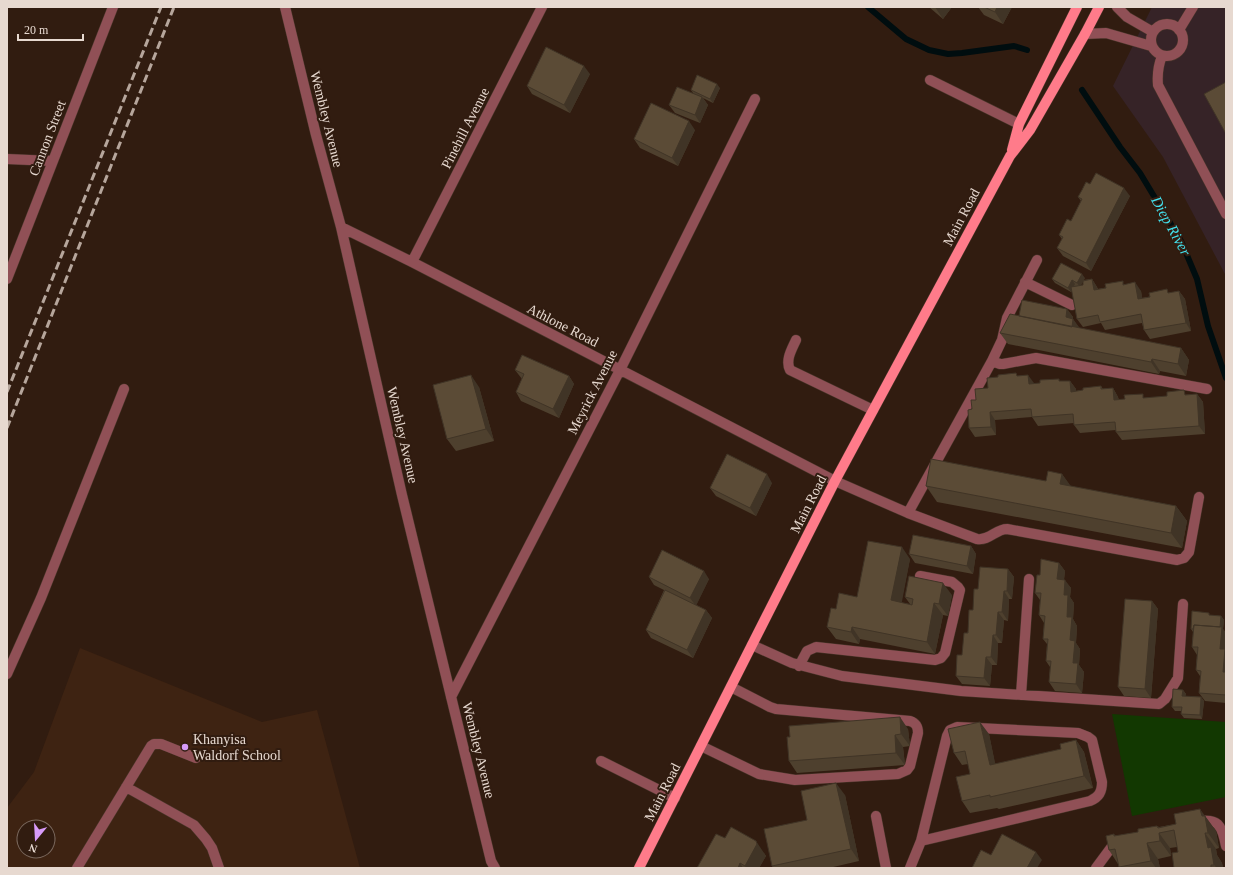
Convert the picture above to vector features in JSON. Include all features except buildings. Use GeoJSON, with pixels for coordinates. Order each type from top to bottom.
{"type":"FeatureCollection","features":[{"type":"Feature","properties":{"kind":"main road","name":"Main Road"},"geometry":{"type":"LineString","coordinates":[[1010,156],[1019,124],[1077,7]]}},
{"type":"Feature","properties":{"kind":"main road","name":"Main Road"},"geometry":{"type":"LineString","coordinates":[[639,868],[835,481],[1010,156],[1030,130],[1099,7]]}},
{"type":"Feature","properties":{"kind":"street","name":"Cannon Street"},"geometry":{"type":"LineString","coordinates":[[7,279],[113,7]]}},
{"type":"Feature","properties":{"kind":"street","name":"Wembley Avenue"},"geometry":{"type":"LineString","coordinates":[[285,7],[316,135],[341,227],[451,697],[491,861],[495,868]]}},
{"type":"Feature","properties":{"kind":"street","name":"Pinehill Avenue"},"geometry":{"type":"LineString","coordinates":[[412,262],[542,7]]}},
{"type":"Feature","properties":{"kind":"street"},"geometry":{"type":"LineString","coordinates":[[1117,7],[1127,17],[1153,32]]}},
{"type":"Feature","properties":{"kind":"street"},"geometry":{"type":"LineString","coordinates":[[1179,30],[1193,7]]}},
{"type":"Feature","properties":{"kind":"street"},"geometry":{"type":"LineString","coordinates":[[1169,24],[1174,26],[1182,35],[1183,40],[1180,50],[1172,56],[1167,57],[1157,54],[1151,46],[1150,40],[1153,32],[1158,27],[1164,25],[1169,24]]}},
{"type":"Feature","properties":{"kind":"street"},"geometry":{"type":"LineString","coordinates":[[1085,34],[1106,33],[1151,46]]}},
{"type":"Feature","properties":{"kind":"street"},"geometry":{"type":"LineString","coordinates":[[1162,56],[1158,65],[1158,85],[1226,214]]}},
{"type":"Feature","properties":{"kind":"street"},"geometry":{"type":"LineString","coordinates":[[930,80],[1019,124]]}},
{"type":"Feature","properties":{"kind":"street","name":"Meyrick Avenue"},"geometry":{"type":"LineString","coordinates":[[451,697],[620,370],[755,99]]}},
{"type":"Feature","properties":{"kind":"street"},"geometry":{"type":"LineString","coordinates":[[7,159],[53,161]]}},
{"type":"Feature","properties":{"kind":"street","name":"Athlone Road"},"geometry":{"type":"LineString","coordinates":[[341,227],[412,262],[835,481],[908,513],[977,540],[985,539],[1001,530],[1007,529],[1177,560],[1184,558],[1189,552],[1199,497]]}},
{"type":"Feature","properties":{"kind":"street"},"geometry":{"type":"LineString","coordinates":[[908,513],[992,361],[1002,340],[1006,318],[1036,260]]}},
{"type":"Feature","properties":{"kind":"street"},"geometry":{"type":"LineString","coordinates":[[1025,282],[1072,305]]}},
{"type":"Feature","properties":{"kind":"street"},"geometry":{"type":"LineString","coordinates":[[796,340],[788,359],[787,366],[790,370],[873,410]]}},
{"type":"Feature","properties":{"kind":"street"},"geometry":{"type":"LineString","coordinates":[[992,361],[1003,364],[1036,358],[1207,389]]}},
{"type":"Feature","properties":{"kind":"street"},"geometry":{"type":"LineString","coordinates":[[7,674],[42,598],[124,390]]}},
{"type":"Feature","properties":{"kind":"street"},"geometry":{"type":"LineString","coordinates":[[799,666],[807,651],[811,648],[821,647],[935,660],[941,658],[945,653],[960,590],[958,586],[952,582],[920,576]]}},
{"type":"Feature","properties":{"kind":"street"},"geometry":{"type":"LineString","coordinates":[[1021,695],[1029,579]]}},
{"type":"Feature","properties":{"kind":"street"},"geometry":{"type":"LineString","coordinates":[[752,645],[799,666],[842,676],[961,691],[1156,704],[1165,700],[1178,678],[1182,604]]}},
{"type":"Feature","properties":{"kind":"street"},"geometry":{"type":"LineString","coordinates":[[701,746],[759,774],[798,781],[898,774],[907,770],[910,766],[918,733],[918,729],[914,722],[770,707],[731,687]]}},
{"type":"Feature","properties":{"kind":"street"},"geometry":{"type":"LineString","coordinates":[[911,866],[921,841],[947,736],[950,730],[953,728],[1078,733],[1092,740],[1102,782],[1102,788],[1100,794],[1090,802],[921,841]]}},
{"type":"Feature","properties":{"kind":"street"},"geometry":{"type":"LineString","coordinates":[[77,868],[148,748],[154,744],[161,744],[196,758]]}},
{"type":"Feature","properties":{"kind":"street"},"geometry":{"type":"LineString","coordinates":[[601,761],[675,798]]}},
{"type":"Feature","properties":{"kind":"street"},"geometry":{"type":"LineString","coordinates":[[126,787],[194,825],[212,848],[219,868]]}},
{"type":"Feature","properties":{"kind":"street"},"geometry":{"type":"LineString","coordinates":[[876,816],[886,868]]}},
{"type":"Feature","properties":{"kind":"street"},"geometry":{"type":"LineString","coordinates":[[1182,824],[1204,820],[1217,822],[1224,833],[1226,846]]}},
{"type":"Feature","properties":{"kind":"street"},"geometry":{"type":"LineString","coordinates":[[1096,868],[1117,840],[1125,835]]}},
{"type":"Feature","properties":{"kind":"shaded area"},"geometry":{"type":"Polygon","coordinates":[[[1152,7],[1226,7],[1226,276],[1163,157],[1113,86],[1152,7]]]}},
{"type":"Feature","properties":{"kind":"shaded area","name":"Khanyisa Waldorf School"},"geometry":{"type":"Polygon","coordinates":[[[80,648],[262,722],[317,710],[360,868],[7,868],[7,808],[34,772],[80,648]]]}},
{"type":"Feature","properties":{"kind":"green space"},"geometry":{"type":"Polygon","coordinates":[[[1112,714],[1226,722],[1226,797],[1132,816],[1112,714]]]}},
{"type":"Feature","properties":{"kind":"waterway","name":"Diep River"},"geometry":{"type":"LineString","coordinates":[[868,7],[906,39],[929,50],[948,54],[1014,46],[1027,50]]}},
{"type":"Feature","properties":{"kind":"waterway","name":"Diep River"},"geometry":{"type":"LineString","coordinates":[[1082,90],[1120,147],[1140,173],[1181,241],[1197,279],[1208,326],[1226,378]]}},
{"type":"Feature","properties":{"kind":"railway"},"geometry":{"type":"LineString","coordinates":[[7,392],[161,7]]}},
{"type":"Feature","properties":{"kind":"railway"},"geometry":{"type":"LineString","coordinates":[[7,428],[174,7]]}},
{"type":"Feature","properties":{"kind":"place","name":"Khanyisa Waldorf School"},"geometry":{"type":"Point","coordinates":[185,747]}}]}
